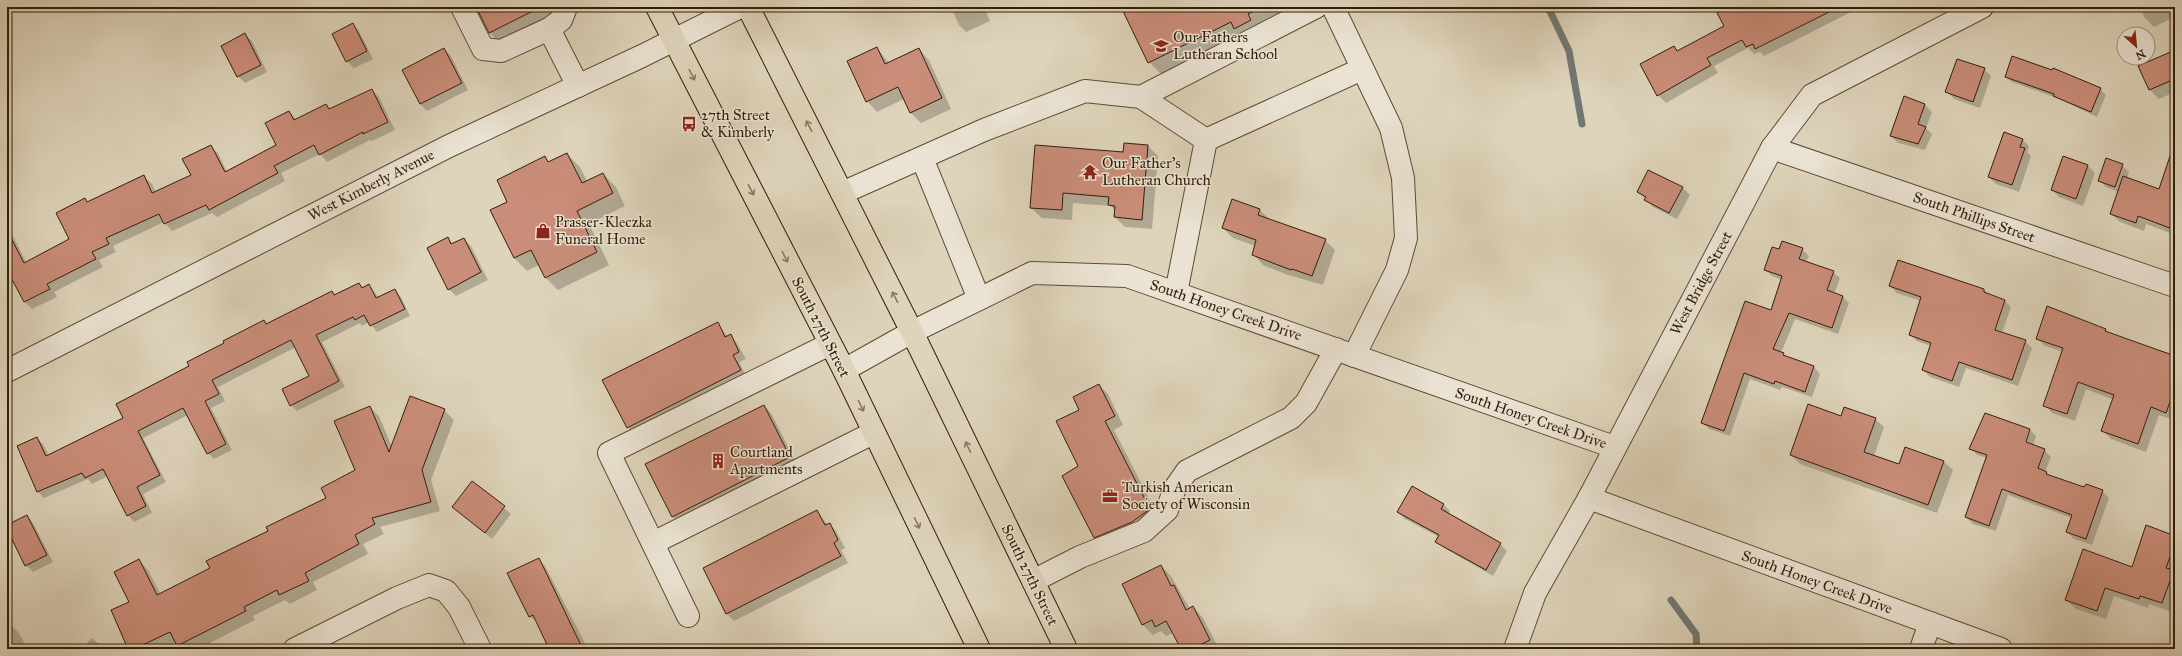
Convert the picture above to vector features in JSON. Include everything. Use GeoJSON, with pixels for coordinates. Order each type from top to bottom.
{"type":"FeatureCollection","features":[{"type":"Feature","properties":{"kind":"main road","name":"South 27th Street"},"geometry":{"type":"LineString","coordinates":[[657,7],[844,370],[873,433],[979,649]]}},
{"type":"Feature","properties":{"kind":"main road","name":"South 27th Street"},"geometry":{"type":"LineString","coordinates":[[748,7],[912,332],[1066,649]]}},
{"type":"Feature","properties":{"kind":"street"},"geometry":{"type":"LineString","coordinates":[[462,7],[483,49],[501,51],[548,29],[561,20],[565,10],[564,7]]}},
{"type":"Feature","properties":{"kind":"street","name":"West Kimberly Avenue"},"geometry":{"type":"LineString","coordinates":[[7,371],[449,146],[578,86],[740,7]]}},
{"type":"Feature","properties":{"kind":"street"},"geometry":{"type":"LineString","coordinates":[[1141,96],[1316,7]]}},
{"type":"Feature","properties":{"kind":"street"},"geometry":{"type":"LineString","coordinates":[[1033,581],[1080,557],[1144,531],[1167,510],[1175,488],[1187,471],[1291,418],[1306,403],[1345,353],[1397,270],[1406,238],[1403,178],[1391,128],[1332,7]]}},
{"type":"Feature","properties":{"kind":"street","name":"West Bridge Street"},"geometry":{"type":"LineString","coordinates":[[1515,649],[1536,593],[1589,498],[1772,148],[1812,95],[1982,7]]}},
{"type":"Feature","properties":{"kind":"street"},"geometry":{"type":"LineString","coordinates":[[548,29],[578,86]]}},
{"type":"Feature","properties":{"kind":"street"},"geometry":{"type":"LineString","coordinates":[[1206,140],[1362,69]]}},
{"type":"Feature","properties":{"kind":"street"},"geometry":{"type":"LineString","coordinates":[[842,193],[984,130],[1085,91],[1141,96],[1206,140]]}},
{"type":"Feature","properties":{"kind":"street"},"geometry":{"type":"LineString","coordinates":[[1176,293],[1206,140]]}},
{"type":"Feature","properties":{"kind":"street","name":"South Phillips Street"},"geometry":{"type":"LineString","coordinates":[[1772,148],[2175,286]]}},
{"type":"Feature","properties":{"kind":"street"},"geometry":{"type":"LineString","coordinates":[[922,158],[980,299]]}},
{"type":"Feature","properties":{"kind":"street","name":"South Honey Creek Drive"},"geometry":{"type":"LineString","coordinates":[[844,370],[912,332],[1032,273],[1127,276],[1614,448]]}},
{"type":"Feature","properties":{"kind":"street"},"geometry":{"type":"LineString","coordinates":[[688,616],[609,453],[830,344]]}},
{"type":"Feature","properties":{"kind":"street"},"geometry":{"type":"LineString","coordinates":[[653,543],[873,433]]}},
{"type":"Feature","properties":{"kind":"street","name":"South Honey Creek Drive"},"geometry":{"type":"LineString","coordinates":[[1589,498],[2001,649]]}},
{"type":"Feature","properties":{"kind":"street"},"geometry":{"type":"LineString","coordinates":[[295,649],[397,598],[428,586],[446,591],[459,607],[480,649]]}},
{"type":"Feature","properties":{"kind":"street"},"geometry":{"type":"LineString","coordinates":[[1921,649],[1930,623]]}},
{"type":"Feature","properties":{"kind":"building"},"geometry":{"type":"Polygon","coordinates":[[[476,7],[541,7],[489,33],[476,7]]]}},
{"type":"Feature","properties":{"kind":"building","name":"Our Fathers Lutheran School"},"geometry":{"type":"Polygon","coordinates":[[[1121,7],[1262,7],[1248,14],[1251,20],[1234,29],[1231,22],[1148,63],[1121,7]]]}},
{"type":"Feature","properties":{"kind":"building"},"geometry":{"type":"Polygon","coordinates":[[[1728,7],[1839,7],[1755,49],[1753,44],[1746,47],[1742,40],[1707,58],[1711,65],[1657,96],[1640,64],[1674,46],[1677,51],[1724,26],[1717,13],[1728,7]]]}},
{"type":"Feature","properties":{"kind":"building"},"geometry":{"type":"Polygon","coordinates":[[[353,23],[367,51],[346,62],[332,34],[353,23]]]}},
{"type":"Feature","properties":{"kind":"building"},"geometry":{"type":"Polygon","coordinates":[[[245,33],[261,65],[237,77],[221,46],[245,33]]]}},
{"type":"Feature","properties":{"kind":"building"},"geometry":{"type":"Polygon","coordinates":[[[877,47],[885,64],[919,48],[942,98],[910,113],[898,87],[866,102],[847,61],[877,47]]]}},
{"type":"Feature","properties":{"kind":"building"},"geometry":{"type":"Polygon","coordinates":[[[444,48],[462,83],[420,104],[402,70],[444,48]]]}},
{"type":"Feature","properties":{"kind":"building"},"geometry":{"type":"Polygon","coordinates":[[[2175,50],[2175,79],[2149,90],[2138,66],[2156,66],[2156,58],[2175,50]]]}},
{"type":"Feature","properties":{"kind":"building"},"geometry":{"type":"Polygon","coordinates":[[[2012,56],[2052,70],[2053,68],[2101,88],[2091,112],[2053,96],[2054,94],[2005,77],[2012,56]]]}},
{"type":"Feature","properties":{"kind":"building"},"geometry":{"type":"Polygon","coordinates":[[[1957,59],[1985,68],[1973,102],[1945,92],[1957,59]]]}},
{"type":"Feature","properties":{"kind":"building"},"geometry":{"type":"Polygon","coordinates":[[[372,89],[388,122],[363,134],[363,132],[319,155],[314,145],[274,166],[278,173],[209,210],[206,205],[164,224],[159,214],[106,238],[109,244],[92,252],[96,259],[47,284],[50,289],[24,302],[7,270],[7,230],[24,263],[69,239],[56,213],[85,198],[87,202],[144,175],[152,193],[191,175],[182,159],[211,145],[225,172],[276,145],[265,123],[289,111],[294,120],[326,104],[329,109],[372,89]]]}},
{"type":"Feature","properties":{"kind":"building"},"geometry":{"type":"Polygon","coordinates":[[[1904,96],[1925,104],[1918,124],[1926,127],[1918,144],[1890,136],[1904,96]]]}},
{"type":"Feature","properties":{"kind":"building"},"geometry":{"type":"Polygon","coordinates":[[[2004,132],[2023,139],[2020,147],[2025,148],[2012,185],[1988,177],[2004,132]]]}},
{"type":"Feature","properties":{"kind":"building","name":"Our Father's Lutheran Church"},"geometry":{"type":"Polygon","coordinates":[[[1124,143],[1148,145],[1142,220],[1114,217],[1115,206],[1108,205],[1109,197],[1063,193],[1062,210],[1030,208],[1035,145],[1123,152],[1124,143]]]}},
{"type":"Feature","properties":{"kind":"building"},"geometry":{"type":"Polygon","coordinates":[[[2172,150],[2175,151],[2175,230],[2138,216],[2136,223],[2110,214],[2123,176],[2159,189],[2172,150]]]}},
{"type":"Feature","properties":{"kind":"building","name":"Prasser-Kleczka Funeral Home"},"geometry":{"type":"Polygon","coordinates":[[[567,153],[582,183],[603,173],[613,193],[577,211],[597,252],[545,278],[531,250],[514,258],[490,210],[507,202],[497,180],[545,156],[548,162],[567,153]]]}},
{"type":"Feature","properties":{"kind":"building"},"geometry":{"type":"Polygon","coordinates":[[[2063,156],[2088,165],[2076,199],[2051,190],[2063,156]]]}},
{"type":"Feature","properties":{"kind":"building"},"geometry":{"type":"Polygon","coordinates":[[[2106,158],[2123,164],[2115,187],[2098,181],[2106,158]]]}},
{"type":"Feature","properties":{"kind":"building"},"geometry":{"type":"Polygon","coordinates":[[[1648,170],[1683,187],[1669,213],[1644,200],[1646,197],[1637,192],[1648,170]]]}},
{"type":"Feature","properties":{"kind":"building"},"geometry":{"type":"Polygon","coordinates":[[[1232,199],[1260,209],[1258,215],[1326,239],[1312,276],[1292,269],[1291,270],[1252,255],[1256,240],[1222,228],[1232,199]]]}},
{"type":"Feature","properties":{"kind":"building"},"geometry":{"type":"Polygon","coordinates":[[[448,237],[451,244],[464,238],[481,272],[448,290],[427,248],[448,237]]]}},
{"type":"Feature","properties":{"kind":"building"},"geometry":{"type":"Polygon","coordinates":[[[1782,241],[1803,248],[1799,259],[1834,271],[1827,290],[1843,296],[1832,328],[1789,313],[1773,349],[1784,353],[1783,355],[1814,366],[1805,392],[1775,381],[1774,384],[1744,373],[1724,431],[1701,423],[1745,301],[1771,310],[1782,276],[1764,270],[1772,247],[1779,249],[1782,241]]]}},
{"type":"Feature","properties":{"kind":"building"},"geometry":{"type":"Polygon","coordinates":[[[1898,260],[1984,289],[1984,292],[2005,300],[1995,330],[2026,340],[2012,380],[1959,362],[1952,381],[1922,370],[1931,343],[1909,335],[1921,297],[1889,286],[1898,260]]]}},
{"type":"Feature","properties":{"kind":"building"},"geometry":{"type":"Polygon","coordinates":[[[359,283],[362,288],[369,284],[376,298],[395,289],[405,309],[370,326],[364,315],[355,320],[353,317],[316,335],[339,381],[290,406],[282,389],[309,376],[291,340],[212,380],[219,394],[205,401],[226,444],[207,454],[183,408],[138,431],[160,475],[137,487],[146,506],[127,516],[103,469],[85,478],[82,473],[37,492],[17,446],[37,437],[46,456],[123,418],[116,404],[189,366],[187,362],[224,343],[223,341],[264,320],[266,324],[332,291],[334,295],[359,283]]]}},
{"type":"Feature","properties":{"kind":"building"},"geometry":{"type":"Polygon","coordinates":[[[2047,306],[2106,329],[2105,331],[2175,356],[2175,388],[2166,413],[2151,407],[2138,444],[2101,431],[2114,395],[2078,382],[2067,414],[2043,406],[2063,348],[2036,339],[2047,306]]]}},
{"type":"Feature","properties":{"kind":"building"},"geometry":{"type":"Polygon","coordinates":[[[718,322],[725,337],[731,334],[739,352],[733,355],[741,370],[627,428],[602,380],[718,322]]]}},
{"type":"Feature","properties":{"kind":"building"},"geometry":{"type":"Polygon","coordinates":[[[1099,384],[1115,416],[1105,421],[1150,509],[1132,522],[1094,538],[1062,476],[1078,466],[1056,421],[1079,410],[1073,397],[1099,384]]]}},
{"type":"Feature","properties":{"kind":"building"},"geometry":{"type":"Polygon","coordinates":[[[410,396],[445,409],[422,470],[431,502],[372,518],[375,524],[355,535],[359,544],[305,573],[309,581],[279,595],[277,590],[244,607],[246,611],[177,646],[170,632],[134,649],[128,649],[111,610],[129,602],[114,572],[139,559],[157,595],[210,568],[206,561],[268,531],[266,527],[326,498],[321,488],[355,470],[334,421],[370,406],[389,452],[410,396]]]}},
{"type":"Feature","properties":{"kind":"building"},"geometry":{"type":"Polygon","coordinates":[[[1808,404],[1841,416],[1844,407],[1876,418],[1864,452],[1899,464],[1905,447],[1944,461],[1928,505],[1790,455],[1808,404]]]}},
{"type":"Feature","properties":{"kind":"building","name":"Courtland Apartments"},"geometry":{"type":"Polygon","coordinates":[[[764,405],[790,457],[672,517],[645,464],[764,405]]]}},
{"type":"Feature","properties":{"kind":"building"},"geometry":{"type":"Polygon","coordinates":[[[1985,413],[2030,429],[2026,442],[2045,449],[2038,468],[2047,472],[2046,474],[2084,487],[2086,484],[2103,490],[2086,539],[2066,532],[2072,515],[2002,489],[1989,526],[1965,517],[1987,455],[1969,449],[1985,413]]]}},
{"type":"Feature","properties":{"kind":"building"},"geometry":{"type":"Polygon","coordinates":[[[472,481],[505,506],[485,533],[452,507],[472,481]]]}},
{"type":"Feature","properties":{"kind":"building"},"geometry":{"type":"Polygon","coordinates":[[[1412,486],[1444,504],[1441,509],[1501,543],[1486,570],[1435,542],[1439,535],[1397,512],[1412,486]]]}},
{"type":"Feature","properties":{"kind":"building"},"geometry":{"type":"Polygon","coordinates":[[[817,510],[825,525],[830,523],[838,540],[834,543],[841,556],[726,614],[703,568],[817,510]]]}},
{"type":"Feature","properties":{"kind":"building"},"geometry":{"type":"Polygon","coordinates":[[[27,515],[47,555],[25,566],[7,529],[7,525],[27,515]]]}},
{"type":"Feature","properties":{"kind":"building"},"geometry":{"type":"Polygon","coordinates":[[[2146,525],[2175,536],[2175,543],[2166,568],[2174,570],[2162,603],[2140,596],[2139,599],[2105,588],[2097,611],[2065,600],[2083,549],[2132,567],[2146,525]]]}},
{"type":"Feature","properties":{"kind":"building"},"geometry":{"type":"Polygon","coordinates":[[[539,558],[583,649],[549,649],[533,615],[529,617],[507,573],[539,558]]]}},
{"type":"Feature","properties":{"kind":"building"},"geometry":{"type":"Polygon","coordinates":[[[1161,565],[1171,586],[1174,585],[1186,610],[1193,606],[1210,640],[1191,649],[1181,649],[1166,621],[1155,627],[1152,620],[1142,625],[1122,584],[1161,565]]]}},
{"type":"Feature","properties":{"kind":"waterway"},"geometry":{"type":"LineString","coordinates":[[1548,7],[1569,51],[1582,124]]}},
{"type":"Feature","properties":{"kind":"waterway"},"geometry":{"type":"LineString","coordinates":[[1671,600],[1696,634],[1697,649]]}},
{"type":"Feature","properties":{"kind":"place","name":"Our Fathers Lutheran School"},"geometry":{"type":"Point","coordinates":[1161,46]}},
{"type":"Feature","properties":{"kind":"place","name":"27th Street & Kimberly"},"geometry":{"type":"Point","coordinates":[689,124]}},
{"type":"Feature","properties":{"kind":"place","name":"Our Father's Lutheran Church"},"geometry":{"type":"Point","coordinates":[1090,172]}},
{"type":"Feature","properties":{"kind":"place","name":"Prasser-Kleczka Funeral Home"},"geometry":{"type":"Point","coordinates":[543,231]}},
{"type":"Feature","properties":{"kind":"place","name":"Courtland Apartments"},"geometry":{"type":"Point","coordinates":[718,461]}},
{"type":"Feature","properties":{"kind":"place","name":"Turkish American Society of Wisconsin"},"geometry":{"type":"Point","coordinates":[1110,496]}}]}
